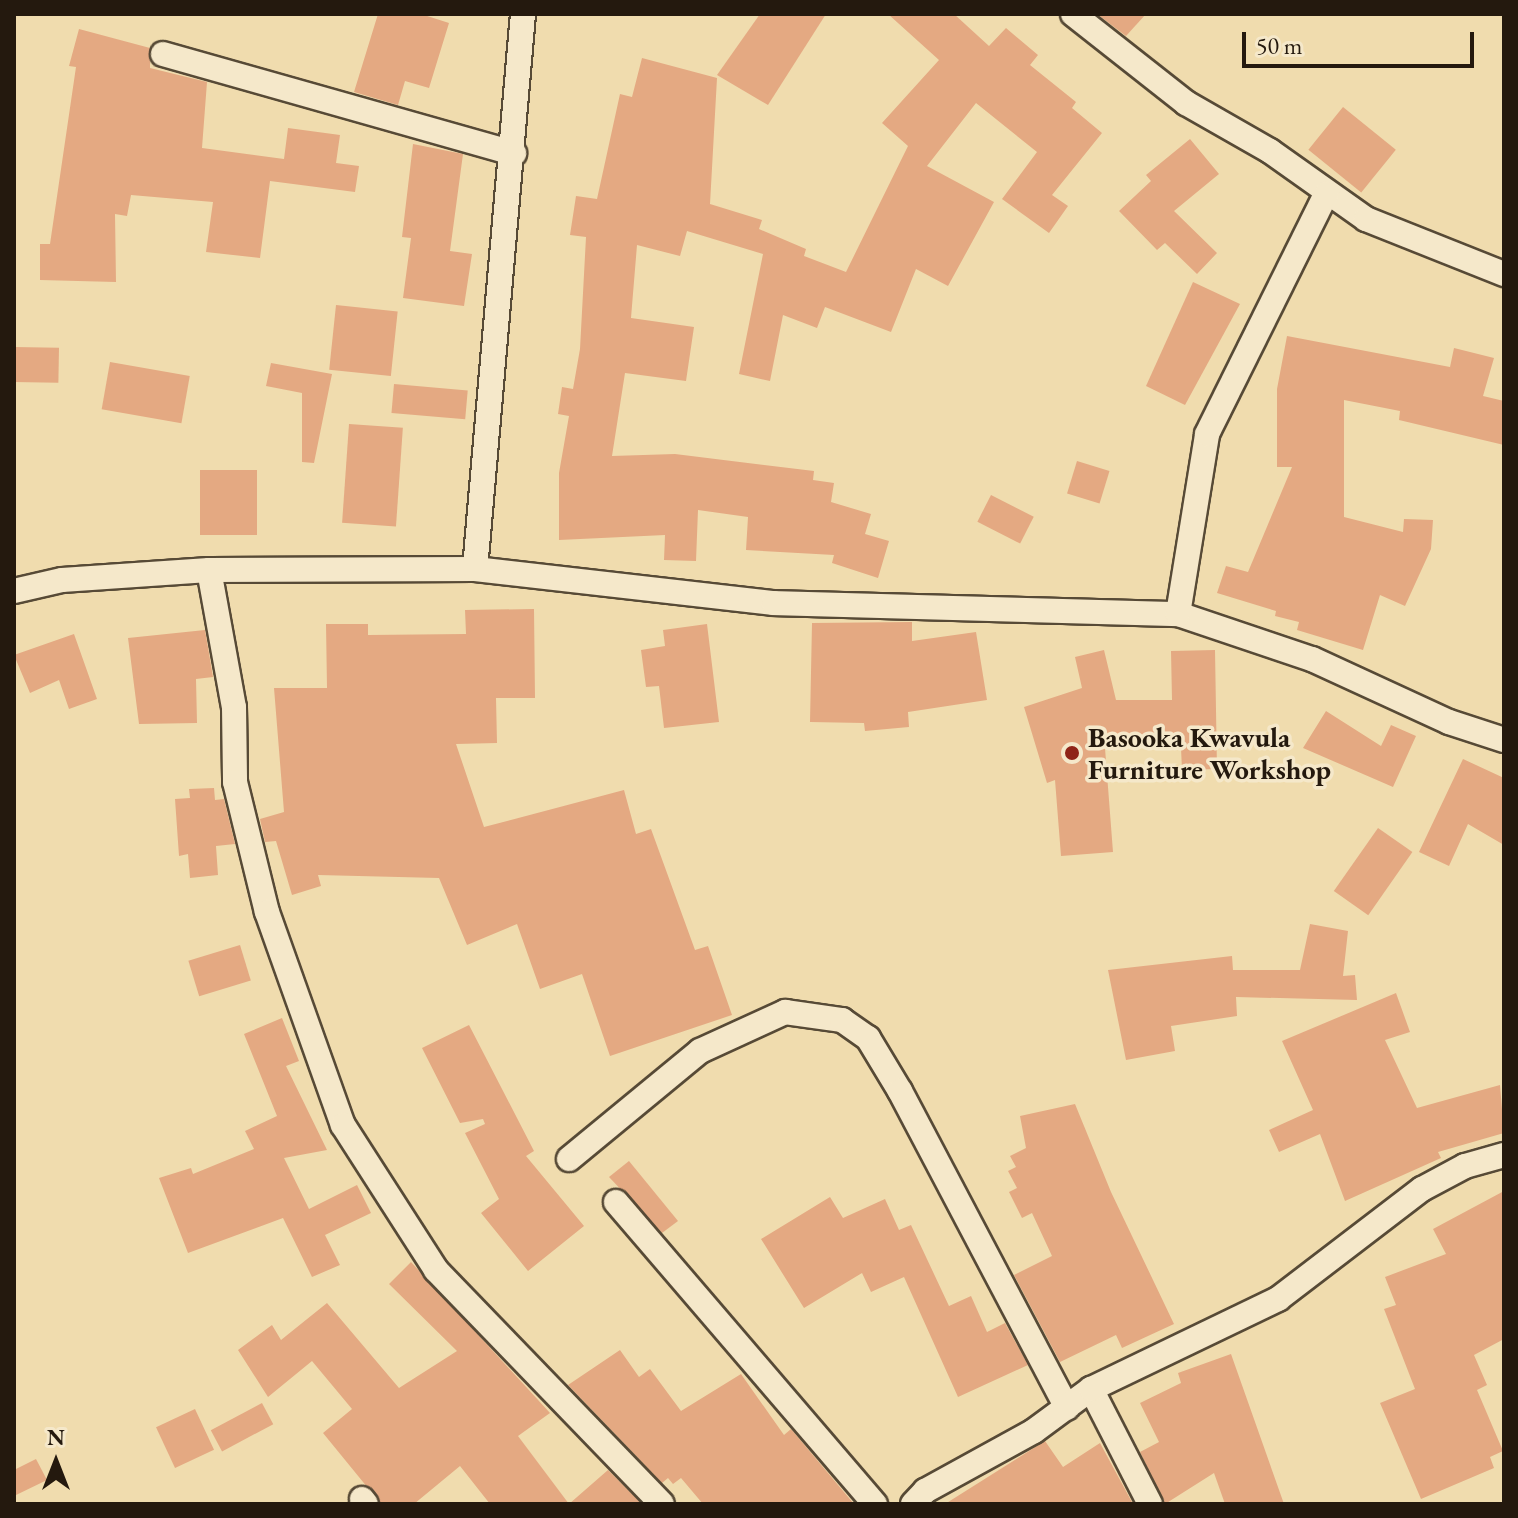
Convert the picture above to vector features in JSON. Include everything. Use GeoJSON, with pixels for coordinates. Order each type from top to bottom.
{"type":"FeatureCollection","features":[{"type":"Feature","properties":{"kind":"street"},"geometry":{"type":"LineString","coordinates":[[475,569],[514,153],[523,14]]}},
{"type":"Feature","properties":{"kind":"street"},"geometry":{"type":"LineString","coordinates":[[1073,14],[1186,103],[1270,151],[1326,194],[1366,219],[1504,274]]}},
{"type":"Feature","properties":{"kind":"street"},"geometry":{"type":"LineString","coordinates":[[163,54],[514,153]]}},
{"type":"Feature","properties":{"kind":"street"},"geometry":{"type":"LineString","coordinates":[[1178,614],[1207,434],[1326,194]]}},
{"type":"Feature","properties":{"kind":"street"},"geometry":{"type":"LineString","coordinates":[[14,591],[62,580],[209,570],[475,569],[774,603],[1074,607],[1178,614],[1312,659],[1449,722],[1504,740]]}},
{"type":"Feature","properties":{"kind":"street"},"geometry":{"type":"LineString","coordinates":[[209,570],[234,707],[235,782],[267,912],[343,1125],[436,1270],[662,1504]]}},
{"type":"Feature","properties":{"kind":"street"},"geometry":{"type":"LineString","coordinates":[[569,1159],[700,1051],[785,1012],[842,1020],[868,1038],[900,1091],[1067,1408]]}},
{"type":"Feature","properties":{"kind":"street"},"geometry":{"type":"LineString","coordinates":[[913,1504],[925,1491],[1067,1408],[1091,1389],[1278,1299],[1422,1189],[1465,1166],[1504,1155]]}},
{"type":"Feature","properties":{"kind":"street"},"geometry":{"type":"LineString","coordinates":[[616,1202],[875,1504]]}},
{"type":"Feature","properties":{"kind":"street"},"geometry":{"type":"LineString","coordinates":[[1091,1389],[1150,1504]]}},
{"type":"Feature","properties":{"kind":"building"},"geometry":{"type":"Polygon","coordinates":[[[378,14],[421,14],[449,23],[429,88],[405,81],[398,105],[354,92],[378,14]]]}},
{"type":"Feature","properties":{"kind":"building"},"geometry":{"type":"Polygon","coordinates":[[[760,14],[826,14],[768,105],[717,75],[760,14]]]}},
{"type":"Feature","properties":{"kind":"building"},"geometry":{"type":"Polygon","coordinates":[[[888,14],[954,14],[989,46],[1006,28],[1038,55],[1030,65],[1076,102],[1072,108],[1102,133],[1052,195],[1068,206],[1049,233],[1002,199],[1037,152],[976,103],[927,166],[994,202],[948,286],[916,269],[891,332],[825,307],[817,328],[783,315],[770,381],[739,374],[763,254],[687,231],[680,256],[637,245],[631,318],[694,327],[686,381],[625,373],[612,456],[675,454],[814,471],[813,480],[834,483],[831,502],[871,514],[865,534],[889,541],[878,578],[832,563],[834,555],[746,550],[748,517],[698,510],[696,561],[664,560],[665,535],[559,540],[559,473],[569,416],[558,414],[562,387],[573,389],[580,349],[586,237],[570,235],[576,196],[597,199],[620,94],[632,97],[642,58],[717,78],[710,204],[762,220],[759,229],[806,249],[804,256],[846,272],[908,146],[882,123],[939,60],[888,14]]]}},
{"type":"Feature","properties":{"kind":"building"},"geometry":{"type":"Polygon","coordinates":[[[1097,14],[1146,14],[1126,36],[1097,14]]]}},
{"type":"Feature","properties":{"kind":"building"},"geometry":{"type":"Polygon","coordinates":[[[79,29],[150,48],[150,68],[207,82],[202,148],[284,159],[288,128],[340,135],[336,163],[359,166],[355,192],[270,181],[260,258],[206,252],[213,202],[131,195],[127,216],[115,214],[116,282],[40,280],[40,244],[50,244],[76,67],[69,66],[79,29]]]}},
{"type":"Feature","properties":{"kind":"building"},"geometry":{"type":"Polygon","coordinates":[[[1343,107],[1396,150],[1361,193],[1308,150],[1343,107]]]}},
{"type":"Feature","properties":{"kind":"building"},"geometry":{"type":"Polygon","coordinates":[[[1190,139],[1219,174],[1174,211],[1217,253],[1197,274],[1165,243],[1157,250],[1119,211],[1151,181],[1146,175],[1190,139]]]}},
{"type":"Feature","properties":{"kind":"building"},"geometry":{"type":"Polygon","coordinates":[[[413,144],[463,154],[450,251],[472,254],[464,306],[403,298],[411,238],[402,237],[413,144]]]}},
{"type":"Feature","properties":{"kind":"building"},"geometry":{"type":"Polygon","coordinates":[[[1193,282],[1240,304],[1185,405],[1146,386],[1193,282]]]}},
{"type":"Feature","properties":{"kind":"building"},"geometry":{"type":"Polygon","coordinates":[[[336,305],[398,311],[391,376],[329,370],[336,305]]]}},
{"type":"Feature","properties":{"kind":"building"},"geometry":{"type":"Polygon","coordinates":[[[1287,336],[1450,367],[1454,348],[1494,358],[1483,396],[1504,401],[1504,445],[1399,420],[1400,411],[1344,400],[1344,517],[1403,532],[1404,519],[1433,520],[1431,549],[1405,606],[1380,595],[1363,650],[1297,630],[1299,622],[1275,616],[1276,611],[1217,593],[1226,566],[1248,572],[1292,467],[1277,467],[1277,389],[1287,336]]]}},
{"type":"Feature","properties":{"kind":"building"},"geometry":{"type":"Polygon","coordinates":[[[14,347],[59,348],[58,383],[14,382],[14,347]]]}},
{"type":"Feature","properties":{"kind":"building"},"geometry":{"type":"Polygon","coordinates":[[[110,362],[190,376],[181,423],[102,409],[110,362]]]}},
{"type":"Feature","properties":{"kind":"building"},"geometry":{"type":"Polygon","coordinates":[[[271,363],[332,374],[314,463],[302,462],[302,393],[266,386],[271,363]]]}},
{"type":"Feature","properties":{"kind":"building"},"geometry":{"type":"Polygon","coordinates":[[[394,384],[468,390],[465,419],[391,413],[394,384]]]}},
{"type":"Feature","properties":{"kind":"building"},"geometry":{"type":"Polygon","coordinates":[[[349,424],[403,428],[396,527],[342,523],[349,424]]]}},
{"type":"Feature","properties":{"kind":"building"},"geometry":{"type":"Polygon","coordinates":[[[1077,461],[1110,471],[1100,503],[1067,494],[1077,461]]]}},
{"type":"Feature","properties":{"kind":"building"},"geometry":{"type":"Polygon","coordinates":[[[200,470],[257,470],[257,535],[200,535],[200,470]]]}},
{"type":"Feature","properties":{"kind":"building"},"geometry":{"type":"Polygon","coordinates":[[[991,495],[1034,517],[1020,544],[977,522],[991,495]]]}},
{"type":"Feature","properties":{"kind":"building"},"geometry":{"type":"Polygon","coordinates":[[[534,609],[535,698],[496,698],[497,743],[456,744],[484,827],[624,790],[636,834],[651,829],[695,950],[708,946],[732,1015],[610,1056],[582,974],[540,989],[517,924],[467,945],[439,878],[318,875],[321,886],[292,895],[276,841],[265,842],[260,819],[284,812],[274,688],[327,688],[326,624],[368,624],[368,635],[466,634],[465,610],[534,609]]]}},
{"type":"Feature","properties":{"kind":"building"},"geometry":{"type":"Polygon","coordinates":[[[912,622],[912,641],[976,632],[987,700],[908,712],[909,727],[865,731],[864,723],[810,722],[812,623],[912,622]]]}},
{"type":"Feature","properties":{"kind":"building"},"geometry":{"type":"Polygon","coordinates":[[[707,624],[719,722],[664,728],[659,686],[646,687],[641,650],[665,646],[663,630],[707,624]]]}},
{"type":"Feature","properties":{"kind":"building"},"geometry":{"type":"Polygon","coordinates":[[[205,630],[213,677],[196,679],[197,723],[139,724],[128,638],[205,630]]]}},
{"type":"Feature","properties":{"kind":"building"},"geometry":{"type":"Polygon","coordinates":[[[74,634],[97,699],[69,709],[59,680],[30,693],[14,655],[74,634]]]}},
{"type":"Feature","properties":{"kind":"building"},"geometry":{"type":"Polygon","coordinates":[[[1104,650],[1116,700],[1172,700],[1171,651],[1215,650],[1217,769],[1182,770],[1181,748],[1105,748],[1113,852],[1061,856],[1055,780],[1047,783],[1024,707],[1082,688],[1075,657],[1104,650]]]}},
{"type":"Feature","properties":{"kind":"building"},"geometry":{"type":"Polygon","coordinates":[[[1326,711],[1381,746],[1391,725],[1416,736],[1393,787],[1303,748],[1326,711]]]}},
{"type":"Feature","properties":{"kind":"building"},"geometry":{"type":"Polygon","coordinates":[[[1463,759],[1504,778],[1504,845],[1468,824],[1449,866],[1419,852],[1463,759]]]}},
{"type":"Feature","properties":{"kind":"building"},"geometry":{"type":"Polygon","coordinates":[[[214,788],[215,800],[224,799],[235,844],[216,846],[218,875],[190,878],[188,854],[179,856],[175,799],[190,798],[189,789],[214,788]]]}},
{"type":"Feature","properties":{"kind":"building"},"geometry":{"type":"Polygon","coordinates":[[[1378,828],[1412,852],[1368,915],[1334,891],[1378,828]]]}},
{"type":"Feature","properties":{"kind":"building"},"geometry":{"type":"Polygon","coordinates":[[[1310,924],[1348,931],[1343,976],[1355,975],[1357,1000],[1236,997],[1237,1016],[1171,1026],[1175,1051],[1126,1060],[1108,970],[1232,956],[1233,970],[1300,970],[1310,924]]]}},
{"type":"Feature","properties":{"kind":"building"},"geometry":{"type":"Polygon","coordinates":[[[240,945],[251,980],[199,996],[188,961],[240,945]]]}},
{"type":"Feature","properties":{"kind":"building"},"geometry":{"type":"Polygon","coordinates":[[[1396,993],[1410,1032],[1385,1040],[1417,1108],[1500,1085],[1504,1133],[1438,1152],[1441,1158],[1345,1201],[1320,1134],[1279,1152],[1269,1130],[1313,1110],[1282,1041],[1396,993]]]}},
{"type":"Feature","properties":{"kind":"building"},"geometry":{"type":"Polygon","coordinates":[[[282,1018],[299,1061],[286,1066],[327,1150],[284,1158],[309,1209],[357,1185],[371,1213],[325,1235],[340,1265],[312,1277],[283,1218],[188,1253],[159,1178],[191,1168],[193,1174],[254,1149],[245,1131],[277,1116],[244,1034],[282,1018]]]}},
{"type":"Feature","properties":{"kind":"building"},"geometry":{"type":"Polygon","coordinates":[[[469,1025],[534,1151],[526,1156],[584,1226],[528,1271],[481,1213],[499,1199],[465,1133],[485,1124],[483,1119],[460,1123],[422,1048],[469,1025]]]}},
{"type":"Feature","properties":{"kind":"building"},"geometry":{"type":"Polygon","coordinates":[[[1075,1104],[1111,1192],[1174,1324],[1122,1348],[1116,1335],[1060,1362],[1014,1275],[1052,1256],[1032,1213],[1022,1218],[1009,1192],[1017,1188],[1008,1171],[1016,1167],[1010,1156],[1026,1148],[1020,1116],[1075,1104]]]}},
{"type":"Feature","properties":{"kind":"building"},"geometry":{"type":"Polygon","coordinates":[[[629,1161],[678,1221],[662,1233],[609,1177],[629,1161]]]}},
{"type":"Feature","properties":{"kind":"building"},"geometry":{"type":"Polygon","coordinates":[[[1504,1191],[1504,1339],[1474,1355],[1487,1385],[1477,1390],[1503,1451],[1490,1457],[1494,1468],[1421,1499],[1380,1403],[1415,1389],[1384,1309],[1396,1305],[1385,1277],[1446,1254],[1433,1229],[1504,1191]]]}},
{"type":"Feature","properties":{"kind":"building"},"geometry":{"type":"Polygon","coordinates":[[[830,1197],[843,1218],[885,1199],[899,1230],[911,1225],[949,1306],[971,1296],[987,1332],[1005,1323],[1028,1365],[958,1397],[904,1277],[871,1292],[862,1273],[804,1308],[761,1239],[830,1197]]]}},
{"type":"Feature","properties":{"kind":"building"},"geometry":{"type":"Polygon","coordinates":[[[411,1262],[550,1413],[518,1436],[569,1504],[490,1504],[460,1466],[414,1504],[381,1504],[323,1433],[352,1409],[312,1361],[268,1397],[238,1350],[272,1325],[281,1340],[327,1303],[399,1388],[457,1351],[389,1284],[411,1262]]]}},
{"type":"Feature","properties":{"kind":"building"},"geometry":{"type":"Polygon","coordinates":[[[620,1350],[639,1377],[650,1369],[681,1411],[741,1374],[784,1435],[791,1429],[854,1504],[703,1504],[681,1478],[673,1484],[668,1478],[662,1483],[568,1385],[620,1350]]]}},
{"type":"Feature","properties":{"kind":"building"},"geometry":{"type":"Polygon","coordinates":[[[1231,1354],[1284,1504],[1225,1504],[1214,1473],[1165,1504],[1140,1452],[1159,1442],[1140,1403],[1181,1383],[1178,1373],[1231,1354]]]}},
{"type":"Feature","properties":{"kind":"building"},"geometry":{"type":"Polygon","coordinates":[[[262,1403],[273,1424],[222,1451],[211,1430],[262,1403]]]}},
{"type":"Feature","properties":{"kind":"building"},"geometry":{"type":"Polygon","coordinates":[[[195,1409],[214,1450],[175,1468],[156,1427],[195,1409]]]}},
{"type":"Feature","properties":{"kind":"building"},"geometry":{"type":"Polygon","coordinates":[[[1045,1441],[1063,1467],[1100,1443],[1133,1504],[945,1504],[1045,1441]]]}},
{"type":"Feature","properties":{"kind":"building"},"geometry":{"type":"Polygon","coordinates":[[[36,1459],[47,1480],[14,1496],[14,1470],[36,1459]]]}},
{"type":"Feature","properties":{"kind":"building"},"geometry":{"type":"Polygon","coordinates":[[[608,1470],[640,1502],[638,1504],[569,1504],[608,1470]]]}},
{"type":"Feature","properties":{"kind":"place","name":"Basooka Kwavula Furniture Workshop"},"geometry":{"type":"Point","coordinates":[1072,753]}}]}
